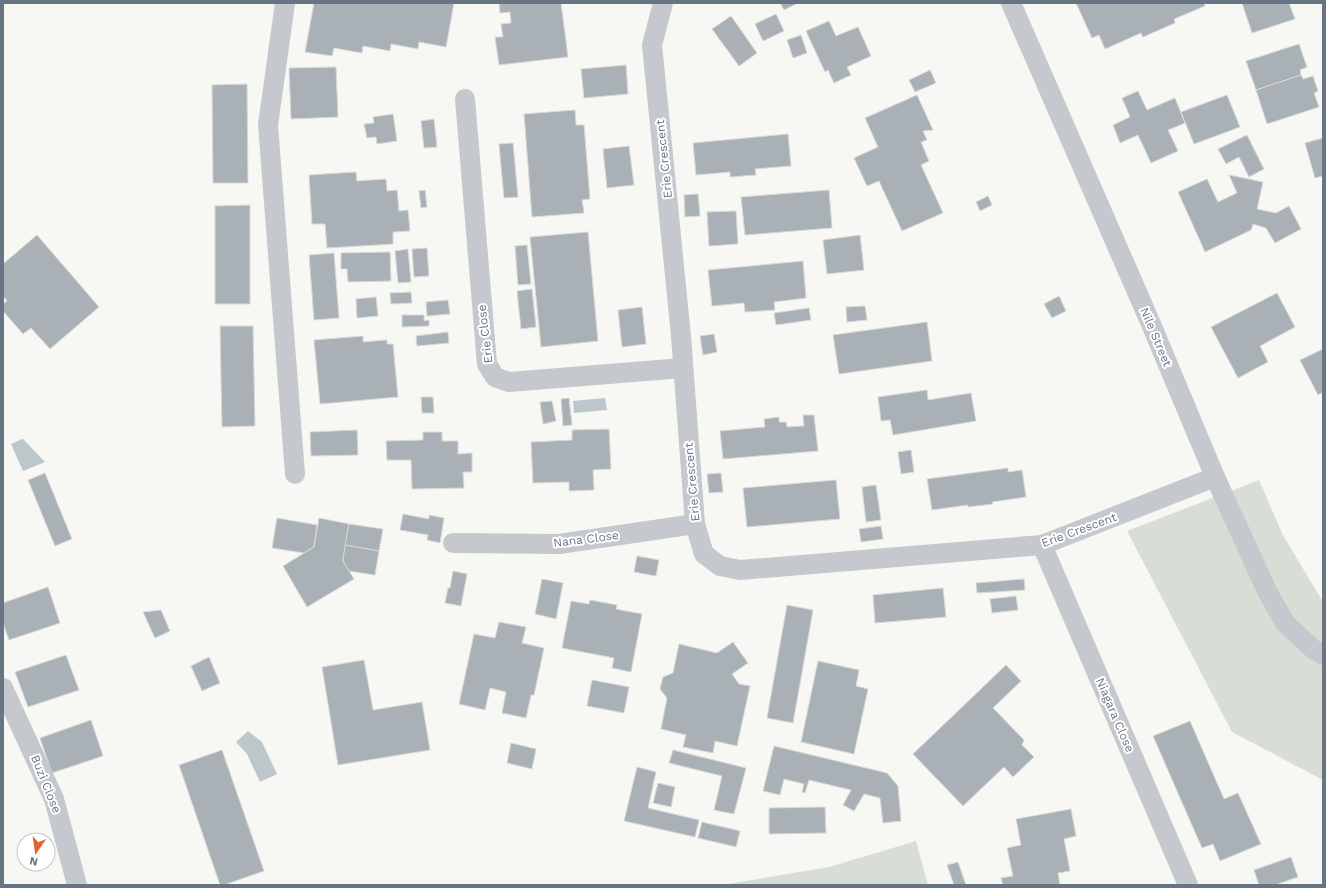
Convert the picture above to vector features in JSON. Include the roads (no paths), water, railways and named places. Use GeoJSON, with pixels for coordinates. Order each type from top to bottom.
{"type":"FeatureCollection","features":[{"type":"Feature","properties":{"kind":"street"},"geometry":{"type":"LineString","coordinates":[[285,3],[268,125],[295,474]]}},
{"type":"Feature","properties":{"kind":"street","name":"Erie Crescent"},"geometry":{"type":"LineString","coordinates":[[663,3],[652,45],[684,368],[695,524],[704,554],[720,566],[740,570],[1042,545],[1215,477]]}},
{"type":"Feature","properties":{"kind":"street","name":"Nile Street"},"geometry":{"type":"LineString","coordinates":[[1011,3],[1148,316],[1215,477],[1267,591],[1286,623],[1313,649],[1323,655]]}},
{"type":"Feature","properties":{"kind":"street","name":"Erie Close"},"geometry":{"type":"LineString","coordinates":[[465,99],[487,364],[495,377],[509,382],[684,368]]}},
{"type":"Feature","properties":{"kind":"street","name":"Nana Close"},"geometry":{"type":"LineString","coordinates":[[453,543],[559,544],[695,524]]}},
{"type":"Feature","properties":{"kind":"street","name":"Niagara Close"},"geometry":{"type":"LineString","coordinates":[[1042,545],[1188,885]]}},
{"type":"Feature","properties":{"kind":"street","name":"Buzi Close"},"geometry":{"type":"LineString","coordinates":[[3,688],[54,799],[77,885]]}}]}
